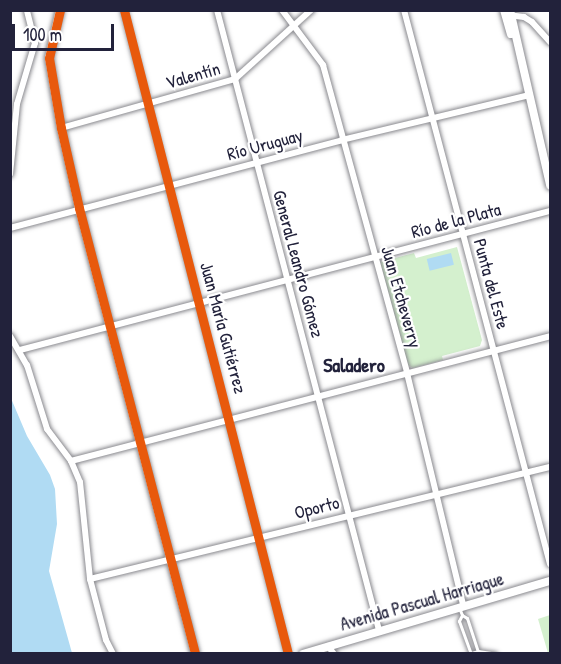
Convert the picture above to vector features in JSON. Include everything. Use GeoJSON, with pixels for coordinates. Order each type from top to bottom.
{"type":"FeatureCollection","features":[{"type":"Feature","properties":{"kind":"street"},"geometry":{"type":"LineString","coordinates":[[10,174],[17,104],[35,43],[27,10]]}},
{"type":"Feature","properties":{"kind":"street","name":"Juan María Gutiérrez"},"geometry":{"type":"LineString","coordinates":[[124,10],[150,104],[168,185],[230,420],[288,654]]}},
{"type":"Feature","properties":{"kind":"street","name":"General Leandro Gómez"},"geometry":{"type":"LineString","coordinates":[[217,10],[255,163],[379,630]]}},
{"type":"Feature","properties":{"kind":"street","name":"Juan Etcheverry"},"geometry":{"type":"LineString","coordinates":[[282,10],[323,65],[437,495],[460,605]]}},
{"type":"Feature","properties":{"kind":"street","name":"Valentín"},"geometry":{"type":"LineString","coordinates":[[61,128],[235,79],[311,10]]}},
{"type":"Feature","properties":{"kind":"street","name":"Punta del Este"},"geometry":{"type":"LineString","coordinates":[[404,10],[524,473],[550,564]]}},
{"type":"Feature","properties":{"kind":"street"},"geometry":{"type":"LineString","coordinates":[[60,12],[49,58],[61,128],[79,208],[195,654]]}},
{"type":"Feature","properties":{"kind":"street"},"geometry":{"type":"LineString","coordinates":[[508,13],[532,22],[550,42]]}},
{"type":"Feature","properties":{"kind":"street"},"geometry":{"type":"LineString","coordinates":[[508,13],[550,185]]}},
{"type":"Feature","properties":{"kind":"street","name":"Río Uruguay"},"geometry":{"type":"LineString","coordinates":[[10,228],[528,91]]}},
{"type":"Feature","properties":{"kind":"street","name":"Río de la Plata"},"geometry":{"type":"LineString","coordinates":[[20,350],[550,211]]}},
{"type":"Feature","properties":{"kind":"street"},"geometry":{"type":"LineString","coordinates":[[10,336],[20,350],[47,429],[71,461],[80,482],[90,579],[106,640],[113,654]]}},
{"type":"Feature","properties":{"kind":"street"},"geometry":{"type":"LineString","coordinates":[[71,461],[550,336]]}},
{"type":"Feature","properties":{"kind":"street","name":"Oporto"},"geometry":{"type":"LineString","coordinates":[[90,579],[550,467]]}},
{"type":"Feature","properties":{"kind":"street","name":"Avenida Pascual Harriague"},"geometry":{"type":"LineString","coordinates":[[303,654],[460,605],[550,581]]}},
{"type":"Feature","properties":{"kind":"street"},"geometry":{"type":"LineString","coordinates":[[328,646],[334,654]]}},
{"type":"Feature","properties":{"kind":"lane"},"geometry":{"type":"LineString","coordinates":[[460,605],[462,615],[459,621],[471,653],[478,651],[496,654]]}},
{"type":"Feature","properties":{"kind":"lane"},"geometry":{"type":"LineString","coordinates":[[462,615],[467,618],[478,651]]}},
{"type":"Feature","properties":{"kind":"green space"},"geometry":{"type":"Polygon","coordinates":[[[457,247],[482,340],[480,346],[442,356],[443,360],[413,368],[408,365],[380,262],[414,253],[416,258],[457,247]]]}},
{"type":"Feature","properties":{"kind":"green space"},"geometry":{"type":"Polygon","coordinates":[[[550,615],[550,653],[548,653],[538,619],[550,615]]]}},
{"type":"Feature","properties":{"kind":"water"},"geometry":{"type":"Polygon","coordinates":[[[451,253],[454,265],[430,271],[427,259],[451,253]]]}},
{"type":"Feature","properties":{"kind":"water"},"geometry":{"type":"Polygon","coordinates":[[[10,396],[27,436],[50,475],[55,489],[57,524],[49,571],[72,653],[11,653],[10,396]]]}},
{"type":"Feature","properties":{"kind":"cycle path"},"geometry":{"type":"LineString","coordinates":[[60,10],[49,58],[61,128],[79,208],[195,654]]}},
{"type":"Feature","properties":{"kind":"cycle path"},"geometry":{"type":"LineString","coordinates":[[124,10],[288,654]]}},
{"type":"Feature","properties":{"kind":"district","name":"Saladero"},"geometry":{"type":"Point","coordinates":[354,364]}}]}
